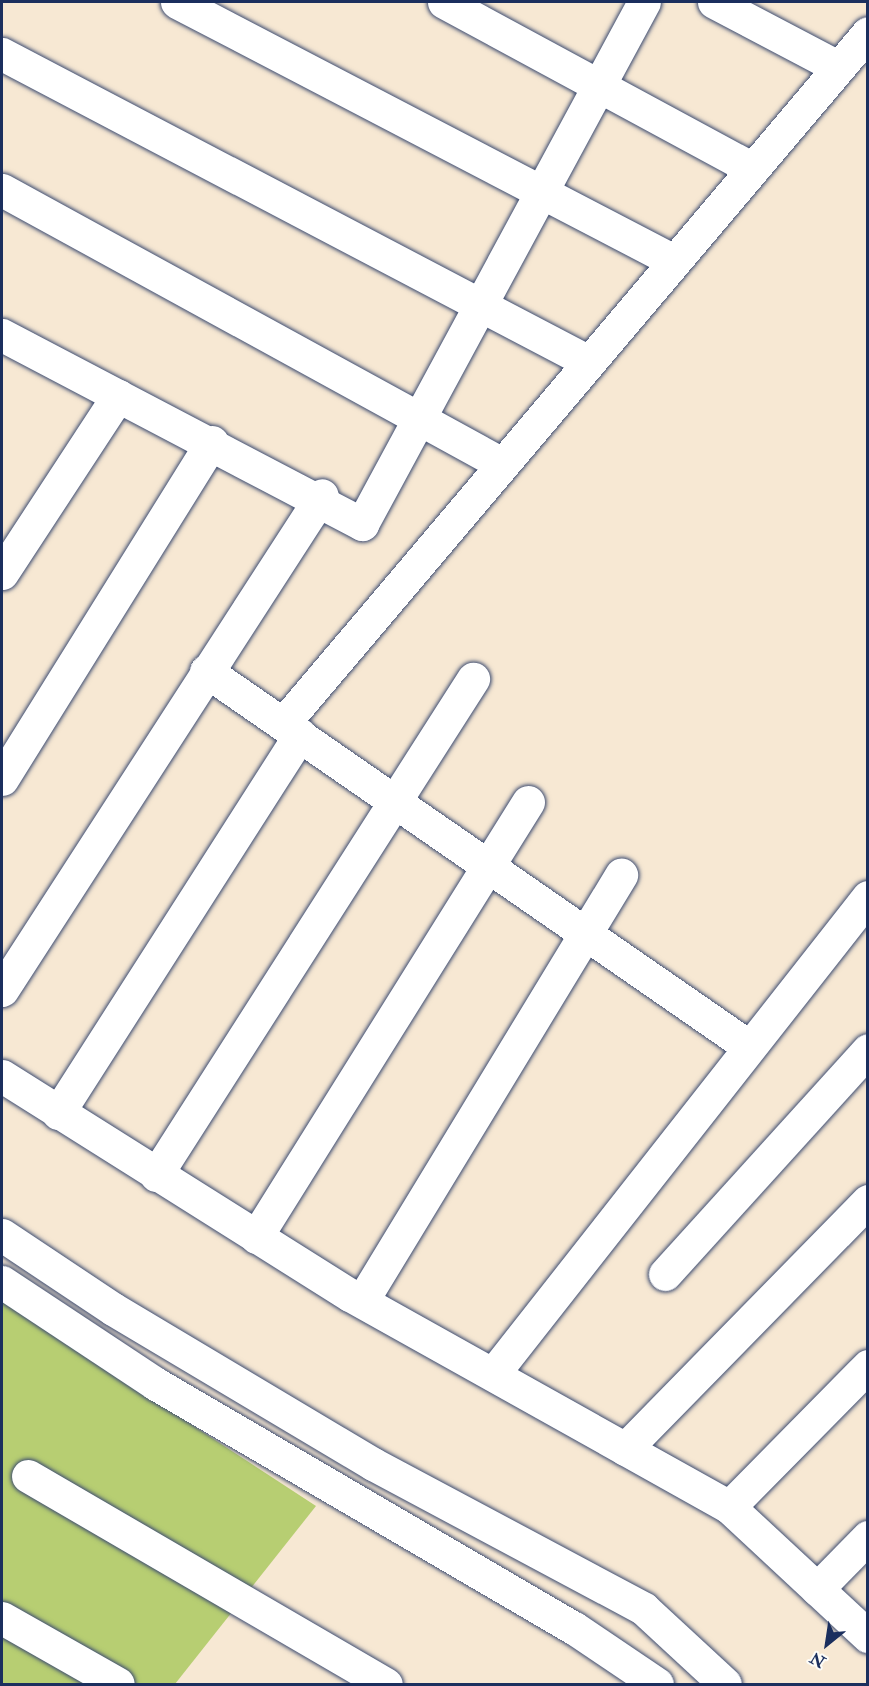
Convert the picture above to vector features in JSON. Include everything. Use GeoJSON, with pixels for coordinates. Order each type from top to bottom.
{"type":"FeatureCollection","features":[{"type":"Feature","properties":{"kind":"street"},"geometry":{"type":"LineString","coordinates":[[177,2],[674,261]]}},
{"type":"Feature","properties":{"kind":"street"},"geometry":{"type":"LineString","coordinates":[[444,2],[753,169]]}},
{"type":"Feature","properties":{"kind":"street"},"geometry":{"type":"LineString","coordinates":[[5,338],[320,498],[362,524],[644,2]]}},
{"type":"Feature","properties":{"kind":"street"},"geometry":{"type":"LineString","coordinates":[[714,2],[838,68]]}},
{"type":"Feature","properties":{"kind":"street"},"geometry":{"type":"LineString","coordinates":[[58,1113],[291,730],[502,464],[867,33]]}},
{"type":"Feature","properties":{"kind":"street"},"geometry":{"type":"LineString","coordinates":[[2,54],[589,363]]}},
{"type":"Feature","properties":{"kind":"street"},"geometry":{"type":"LineString","coordinates":[[2,190],[502,464]]}},
{"type":"Feature","properties":{"kind":"street"},"geometry":{"type":"LineString","coordinates":[[2,573],[118,396]]}},
{"type":"Feature","properties":{"kind":"street"},"geometry":{"type":"LineString","coordinates":[[2,779],[212,443]]}},
{"type":"Feature","properties":{"kind":"street"},"geometry":{"type":"LineString","coordinates":[[2,990],[206,671],[320,498]]}},
{"type":"Feature","properties":{"kind":"street"},"geometry":{"type":"LineString","coordinates":[[206,671],[748,1046]]}},
{"type":"Feature","properties":{"kind":"street"},"geometry":{"type":"LineString","coordinates":[[156,1175],[473,679]]}},
{"type":"Feature","properties":{"kind":"street"},"geometry":{"type":"LineString","coordinates":[[256,1237],[528,801]]}},
{"type":"Feature","properties":{"kind":"street"},"geometry":{"type":"LineString","coordinates":[[362,1301],[621,875]]}},
{"type":"Feature","properties":{"kind":"street"},"geometry":{"type":"LineString","coordinates":[[493,1374],[867,897]]}},
{"type":"Feature","properties":{"kind":"street"},"geometry":{"type":"LineString","coordinates":[[665,1274],[867,1050]]}},
{"type":"Feature","properties":{"kind":"street"},"geometry":{"type":"LineString","coordinates":[[2,1076],[156,1175],[362,1301],[729,1507],[867,1636]]}},
{"type":"Feature","properties":{"kind":"street"},"geometry":{"type":"LineString","coordinates":[[625,1449],[867,1202]]}},
{"type":"Feature","properties":{"kind":"street"},"geometry":{"type":"LineString","coordinates":[[2,1235],[113,1309],[373,1464],[644,1609],[725,1684]]}},
{"type":"Feature","properties":{"kind":"street"},"geometry":{"type":"LineString","coordinates":[[2,1282],[165,1389],[508,1589],[657,1684]]}},
{"type":"Feature","properties":{"kind":"street"},"geometry":{"type":"LineString","coordinates":[[729,1507],[867,1366]]}},
{"type":"Feature","properties":{"kind":"street"},"geometry":{"type":"LineString","coordinates":[[28,1476],[386,1684]]}},
{"type":"Feature","properties":{"kind":"street"},"geometry":{"type":"LineString","coordinates":[[817,1589],[867,1537]]}},
{"type":"Feature","properties":{"kind":"street"},"geometry":{"type":"LineString","coordinates":[[2,1618],[118,1684]]}},
{"type":"Feature","properties":{"kind":"green space"},"geometry":{"type":"Polygon","coordinates":[[[2,1301],[316,1506],[175,1684],[2,1684],[2,1301]]]}}]}
